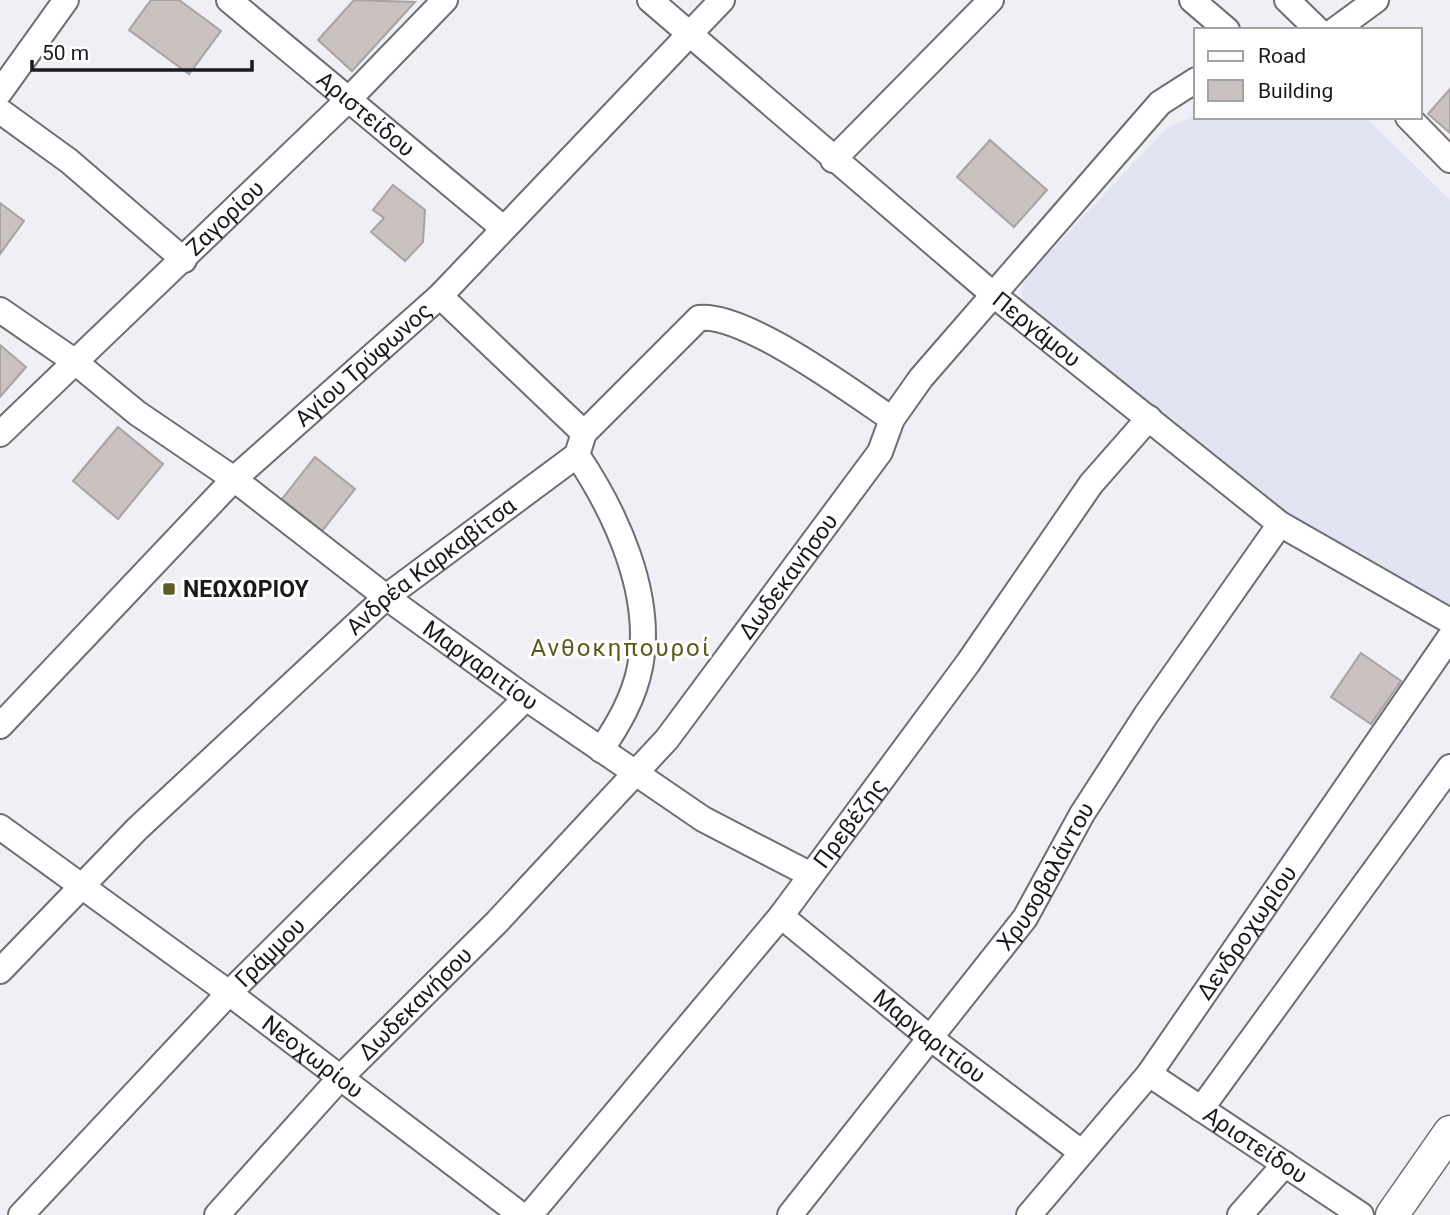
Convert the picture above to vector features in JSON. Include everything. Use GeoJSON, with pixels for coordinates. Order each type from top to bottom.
{"type":"FeatureCollection","features":[{"type":"Feature","properties":{"kind":"street"},"geometry":{"type":"LineString","coordinates":[[0,92],[66,0]]}},
{"type":"Feature","properties":{"kind":"street","name":"Αριστείδου"},"geometry":{"type":"LineString","coordinates":[[229,0],[257,8],[350,99],[503,228]]}},
{"type":"Feature","properties":{"kind":"street","name":"Ζαγορίου"},"geometry":{"type":"LineString","coordinates":[[0,434],[350,99],[445,0]]}},
{"type":"Feature","properties":{"kind":"street","name":"Περγάμου"},"geometry":{"type":"LineString","coordinates":[[650,0],[833,160],[995,296],[1280,524],[1450,621]]}},
{"type":"Feature","properties":{"kind":"street","name":"Αγίου Τρύφωνος"},"geometry":{"type":"LineString","coordinates":[[0,726],[234,479],[440,296],[723,0]]}},
{"type":"Feature","properties":{"kind":"street"},"geometry":{"type":"LineString","coordinates":[[833,160],[991,0]]}},
{"type":"Feature","properties":{"kind":"street"},"geometry":{"type":"LineString","coordinates":[[1192,0],[1225,28]]}},
{"type":"Feature","properties":{"kind":"street"},"geometry":{"type":"LineString","coordinates":[[1287,0],[1316,28]]}},
{"type":"Feature","properties":{"kind":"street"},"geometry":{"type":"LineString","coordinates":[[1338,28],[1376,0]]}},
{"type":"Feature","properties":{"kind":"street","name":"Δωδεκανήσου"},"geometry":{"type":"LineString","coordinates":[[217,1215],[341,1078],[497,922],[667,739],[880,452],[892,419],[921,378],[1160,103],[1194,81]]}},
{"type":"Feature","properties":{"kind":"street"},"geometry":{"type":"LineString","coordinates":[[0,111],[69,161],[184,260]]}},
{"type":"Feature","properties":{"kind":"street"},"geometry":{"type":"LineString","coordinates":[[1410,119],[1450,160]]}},
{"type":"Feature","properties":{"kind":"street"},"geometry":{"type":"LineString","coordinates":[[440,296],[580,444],[623,546],[640,603],[643,630],[640,668],[619,724],[601,750]]}},
{"type":"Feature","properties":{"kind":"street","name":"Μαργαριτίου"},"geometry":{"type":"LineString","coordinates":[[0,310],[74,361],[137,413],[234,479],[386,597],[526,698],[704,819],[809,874]]}},
{"type":"Feature","properties":{"kind":"street","name":"Ανδρέα Καρκαβίτσα"},"geometry":{"type":"LineString","coordinates":[[0,971],[80,887],[386,597],[580,444],[699,318],[717,319],[794,352],[892,419]]}},
{"type":"Feature","properties":{"kind":"street","name":"Πρεβέζης"},"geometry":{"type":"LineString","coordinates":[[530,1215],[781,916],[809,874],[968,663],[1091,484],[1149,418]]}},
{"type":"Feature","properties":{"kind":"street","name":"Χρυσοβαλάντου"},"geometry":{"type":"LineString","coordinates":[[790,1215],[1025,918],[1082,814],[1139,726],[1280,524]]}},
{"type":"Feature","properties":{"kind":"street","name":"Δενδροχωρίου"},"geometry":{"type":"LineString","coordinates":[[1029,1215],[1149,1074],[1450,637]]}},
{"type":"Feature","properties":{"kind":"street","name":"Γράμμου"},"geometry":{"type":"LineString","coordinates":[[21,1215],[229,993],[526,698]]}},
{"type":"Feature","properties":{"kind":"street"},"geometry":{"type":"LineString","coordinates":[[1201,1109],[1450,767]]}},
{"type":"Feature","properties":{"kind":"street","name":"Νεοχωρίου"},"geometry":{"type":"LineString","coordinates":[[0,827],[229,993],[521,1215]]}},
{"type":"Feature","properties":{"kind":"street","name":"Μαργαριτίου"},"geometry":{"type":"LineString","coordinates":[[781,916],[929,1037],[1082,1152]]}},
{"type":"Feature","properties":{"kind":"street","name":"Αριστείδου"},"geometry":{"type":"LineString","coordinates":[[1149,1074],[1361,1215]]}},
{"type":"Feature","properties":{"kind":"street"},"geometry":{"type":"LineString","coordinates":[[1392,1215],[1450,1132]]}},
{"type":"Feature","properties":{"kind":"street"},"geometry":{"type":"LineString","coordinates":[[1240,1215],[1284,1164]]}},
{"type":"Feature","properties":{"kind":"shaded area"},"geometry":{"type":"Polygon","coordinates":[[[1194,116],[1194,119],[1367,119],[1450,200],[1450,611],[1286,517],[1021,305],[1023,280],[1167,128],[1194,116]]]}},
{"type":"Feature","properties":{"kind":"building"},"geometry":{"type":"Polygon","coordinates":[[[151,0],[179,0],[221,31],[189,74],[129,30],[151,0]]]}},
{"type":"Feature","properties":{"kind":"building"},"geometry":{"type":"Polygon","coordinates":[[[354,0],[415,2],[352,71],[318,40],[354,0]]]}},
{"type":"Feature","properties":{"kind":"building"},"geometry":{"type":"Polygon","coordinates":[[[1450,89],[1450,133],[1428,114],[1450,89]]]}},
{"type":"Feature","properties":{"kind":"building"},"geometry":{"type":"Polygon","coordinates":[[[990,140],[1047,190],[1014,227],[957,177],[990,140]]]}},
{"type":"Feature","properties":{"kind":"building"},"geometry":{"type":"Polygon","coordinates":[[[393,185],[425,210],[423,242],[405,261],[371,232],[384,218],[373,210],[393,185]]]}},
{"type":"Feature","properties":{"kind":"building"},"geometry":{"type":"Polygon","coordinates":[[[0,203],[24,221],[0,254],[0,203]]]}},
{"type":"Feature","properties":{"kind":"building"},"geometry":{"type":"Polygon","coordinates":[[[0,345],[26,367],[0,397],[0,345]]]}},
{"type":"Feature","properties":{"kind":"building"},"geometry":{"type":"Polygon","coordinates":[[[118,427],[163,464],[118,519],[73,481],[118,427]]]}},
{"type":"Feature","properties":{"kind":"building"},"geometry":{"type":"Polygon","coordinates":[[[315,457],[355,489],[322,531],[282,499],[315,457]]]}},
{"type":"Feature","properties":{"kind":"building"},"geometry":{"type":"Polygon","coordinates":[[[1361,653],[1401,681],[1371,724],[1331,697],[1361,653]]]}},
{"type":"Feature","properties":{"kind":"place","name":"ΝΕΩΧΩΡΙΟΥ"},"geometry":{"type":"Point","coordinates":[169,589]}},
{"type":"Feature","properties":{"kind":"district","name":"Ανθοκηπουροί"},"geometry":{"type":"Point","coordinates":[621,648]}}]}
